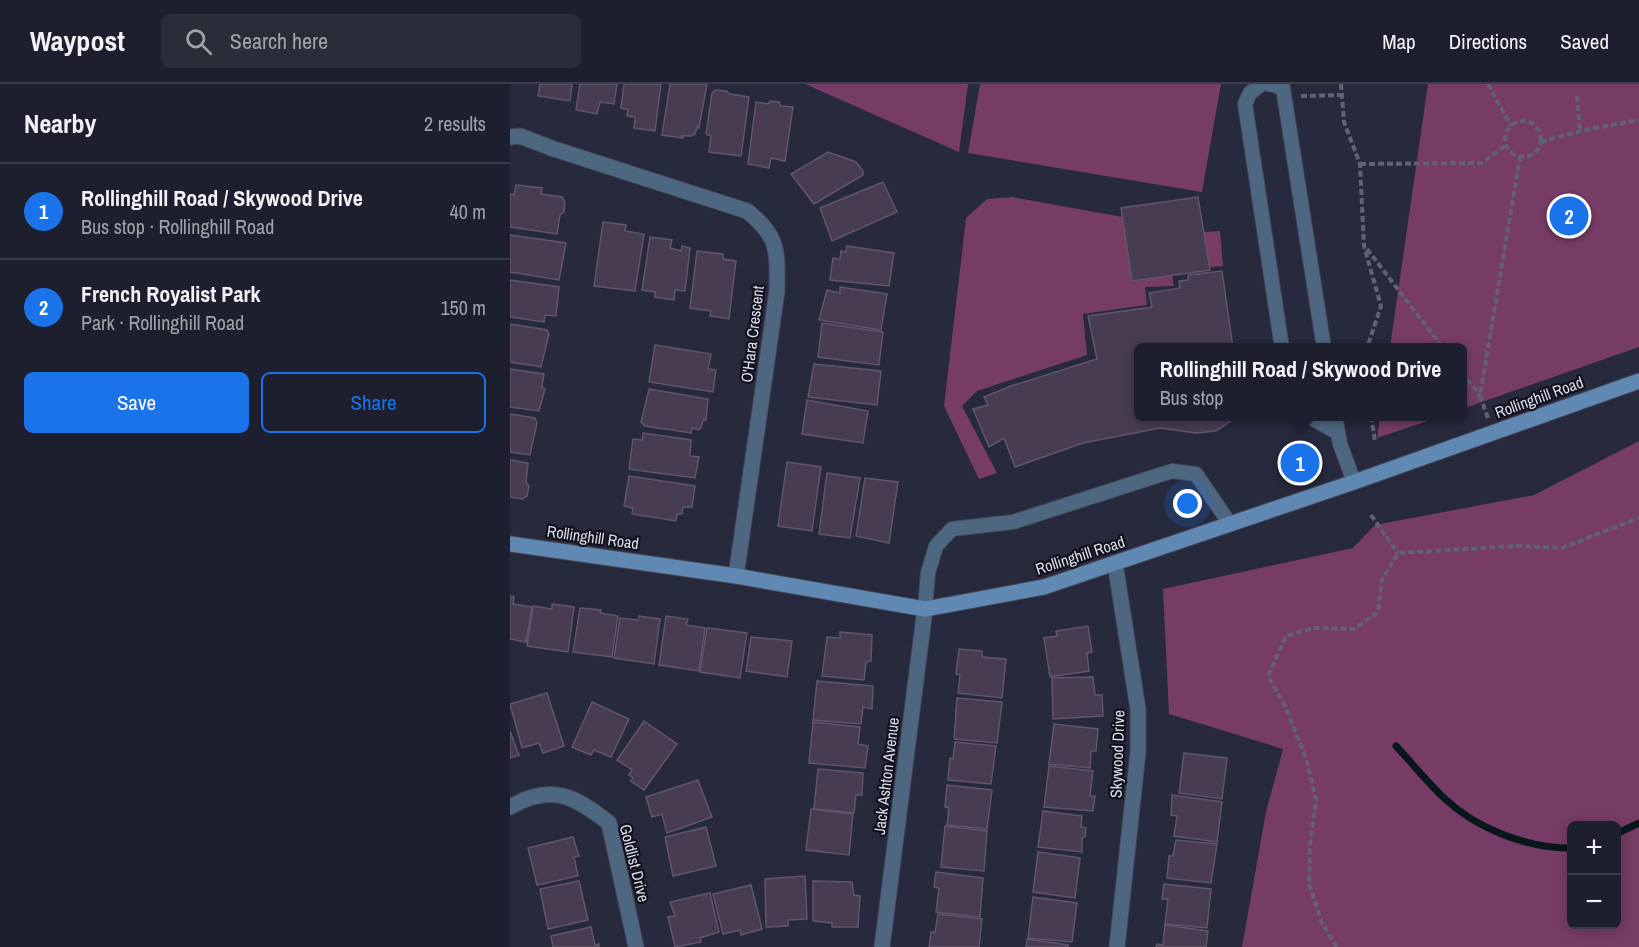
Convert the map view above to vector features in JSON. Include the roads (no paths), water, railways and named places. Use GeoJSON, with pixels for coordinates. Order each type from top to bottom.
{"type":"FeatureCollection","features":[{"type":"Feature","properties":{"kind":"street","name":"O'Hara Crescent"},"geometry":{"type":"LineString","coordinates":[[510,137],[520,136],[747,211],[765,225],[777,250],[777,291],[736,576]]}},
{"type":"Feature","properties":{"kind":"street","name":"Rollinghill Road"},"geometry":{"type":"LineString","coordinates":[[510,544],[736,576],[925,609],[1044,587],[1354,482],[1639,381]]}},
{"type":"Feature","properties":{"kind":"street","name":"Skywood Drive"},"geometry":{"type":"LineString","coordinates":[[1115,563],[1138,709],[1138,752],[1117,947]]}},
{"type":"Feature","properties":{"kind":"street","name":"Jack Ashton Avenue"},"geometry":{"type":"LineString","coordinates":[[882,947],[925,609]]}},
{"type":"Feature","properties":{"kind":"street","name":"Goldlist Drive"},"geometry":{"type":"LineString","coordinates":[[510,807],[525,799],[559,794],[576,800],[609,823],[636,947]]}},
{"type":"Feature","properties":{"kind":"lane"},"geometry":{"type":"LineString","coordinates":[[1262,84],[1250,93],[1245,104],[1281,343]]}},
{"type":"Feature","properties":{"kind":"lane"},"geometry":{"type":"LineString","coordinates":[[1269,84],[1283,88],[1323,343]]}},
{"type":"Feature","properties":{"kind":"lane"},"geometry":{"type":"LineString","coordinates":[[1316,421],[1338,433]]}},
{"type":"Feature","properties":{"kind":"lane"},"geometry":{"type":"LineString","coordinates":[[1336,421],[1354,482]]}},
{"type":"Feature","properties":{"kind":"lane"},"geometry":{"type":"LineString","coordinates":[[925,609],[928,573],[936,546],[952,530],[1013,522],[1172,471],[1196,474],[1230,524]]}},
{"type":"Feature","properties":{"kind":"waterway"},"geometry":{"type":"LineString","coordinates":[[1396,746],[1444,798],[1471,819],[1503,835],[1537,845],[1567,848]]}},
{"type":"Feature","properties":{"kind":"waterway"},"geometry":{"type":"LineString","coordinates":[[1621,832],[1639,823]]}},
{"type":"Feature","properties":{"kind":"place","name":"French Royalist Park"},"geometry":{"type":"Point","coordinates":[1569,216]}},
{"type":"Feature","properties":{"kind":"place","name":"Rollinghill Road / Skywood Drive"},"geometry":{"type":"Point","coordinates":[1300,463]}}]}
